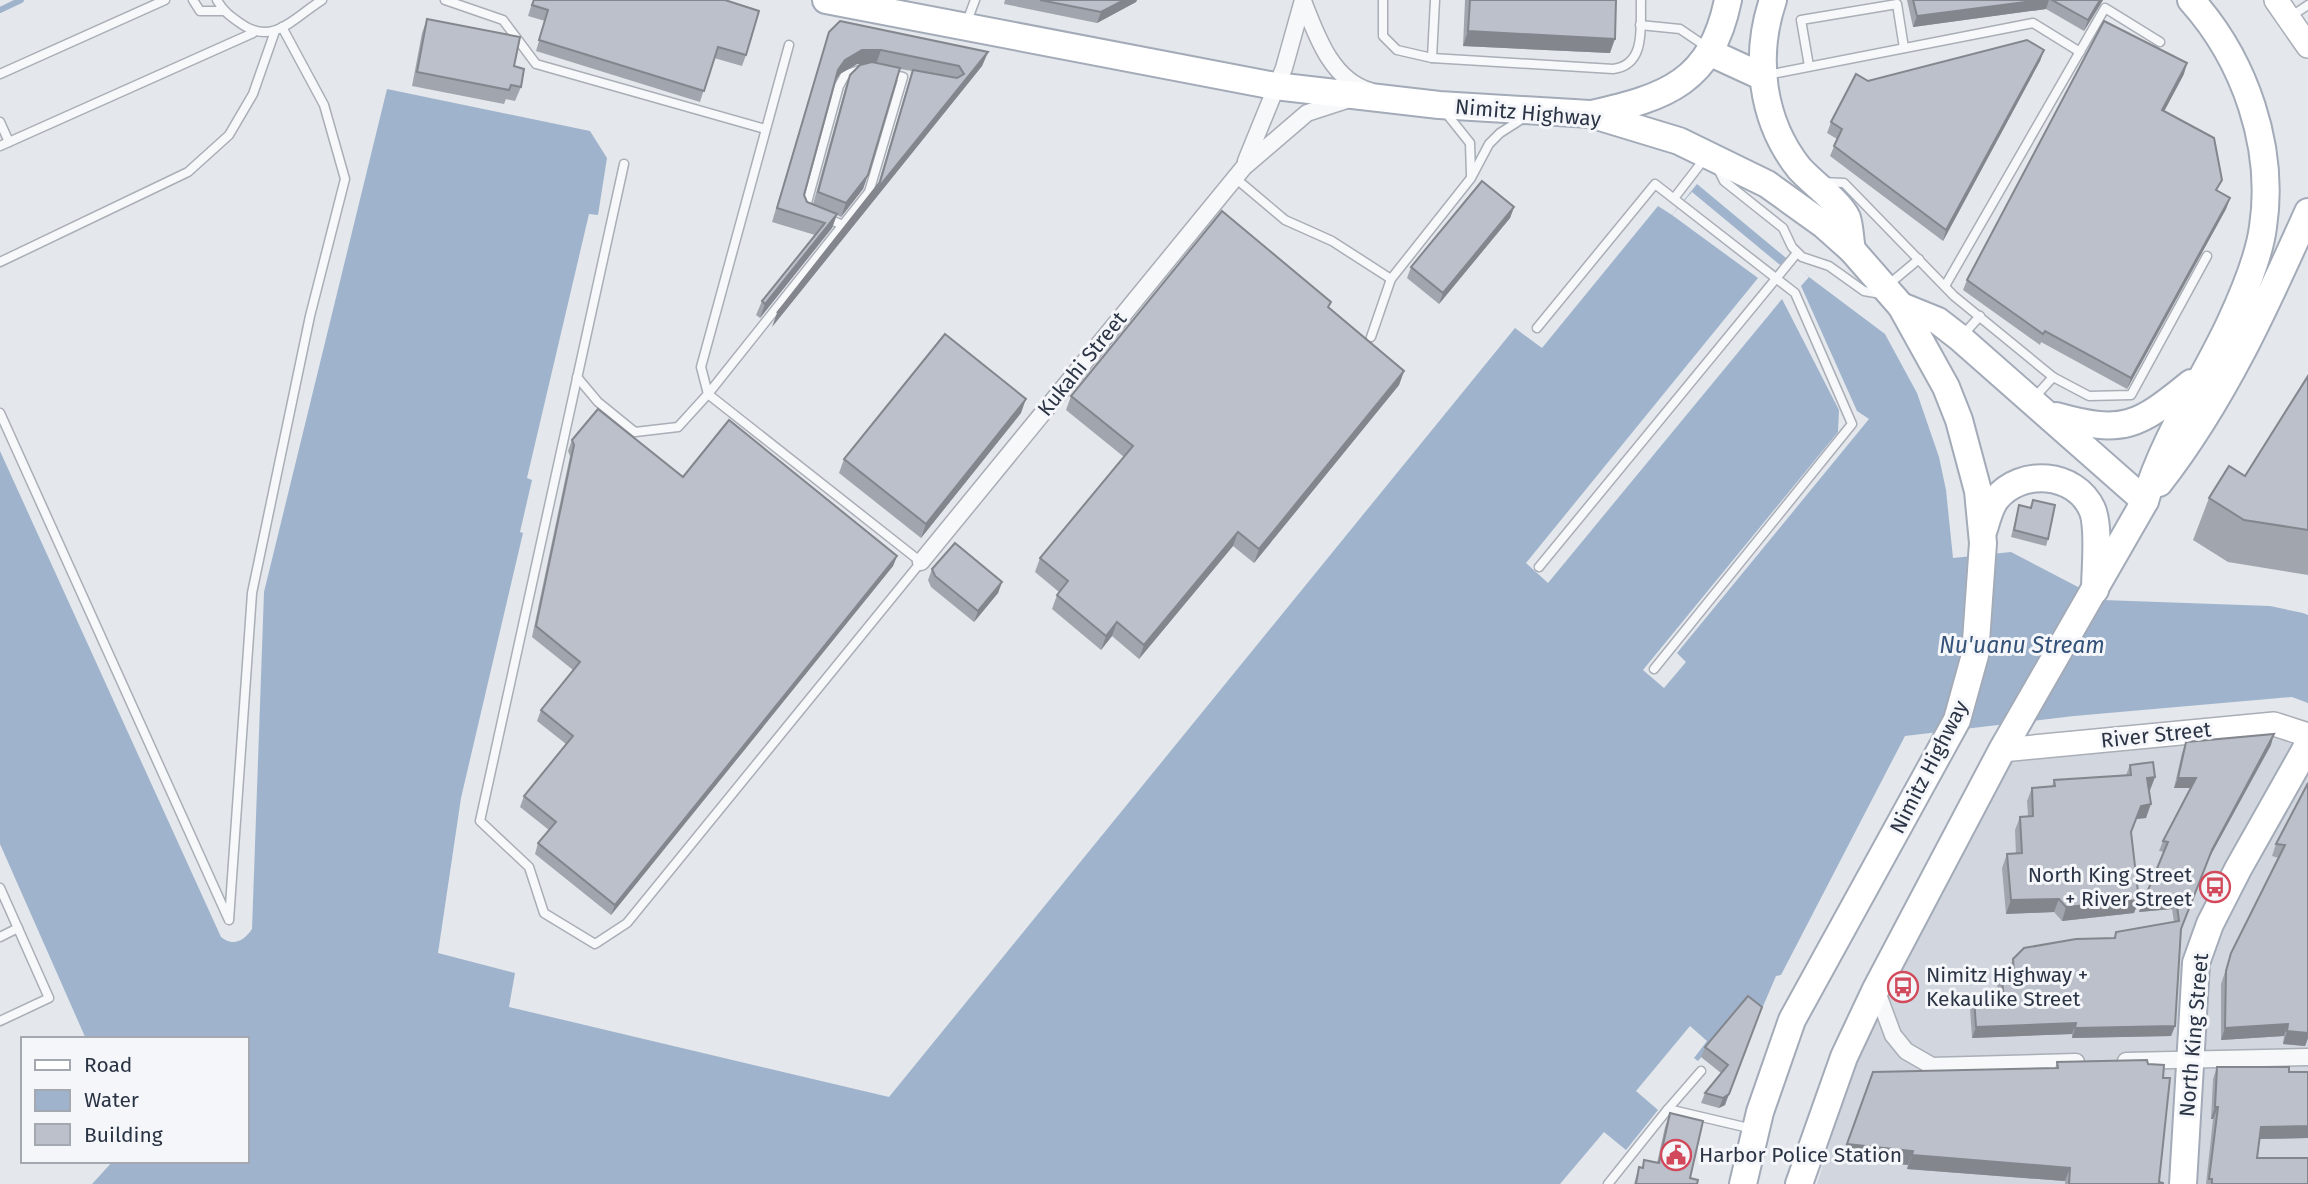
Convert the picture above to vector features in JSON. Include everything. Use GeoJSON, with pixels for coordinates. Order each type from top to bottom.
{"type":"FeatureCollection","features":[{"type":"Feature","properties":{"kind":"main road","name":"Nimitz Highway"},"geometry":{"type":"LineString","coordinates":[[826,0],[1275,86],[1439,105],[1590,114],[1709,152],[1795,202],[1852,250],[1894,297],[1933,359],[1959,420],[1978,491],[1983,543],[1979,632],[1970,680],[1957,720],[1930,774],[1792,1020],[1756,1130],[1743,1184]]}},
{"type":"Feature","properties":{"kind":"main road"},"geometry":{"type":"LineString","coordinates":[[1590,114],[1645,102],[1697,70],[1712,53],[1723,26],[1728,0]]}},
{"type":"Feature","properties":{"kind":"main road"},"geometry":{"type":"LineString","coordinates":[[1773,0],[1767,20],[1761,76],[1779,133],[1800,168],[1847,217],[1852,250]]}},
{"type":"Feature","properties":{"kind":"main road"},"geometry":{"type":"LineString","coordinates":[[2145,501],[2154,470],[2231,321],[2263,229],[2265,181],[2261,143],[2245,87],[2218,34],[2192,0]]}},
{"type":"Feature","properties":{"kind":"main road"},"geometry":{"type":"LineString","coordinates":[[1712,53],[1761,76]]}},
{"type":"Feature","properties":{"kind":"main road"},"geometry":{"type":"LineString","coordinates":[[1799,1184],[1844,1057],[1876,989],[2005,744],[2145,501],[2196,435],[2275,286],[2308,212]]}},
{"type":"Feature","properties":{"kind":"main road"},"geometry":{"type":"LineString","coordinates":[[1894,297],[1938,321],[1960,338],[2145,501]]}},
{"type":"Feature","properties":{"kind":"main road"},"geometry":{"type":"LineString","coordinates":[[2040,407],[2088,425],[2130,424],[2154,413],[2205,371]]}},
{"type":"Feature","properties":{"kind":"main road"},"geometry":{"type":"LineString","coordinates":[[1983,543],[1995,500],[2018,483],[2039,477],[2072,487],[2086,499],[2094,513],[2095,591]]}},
{"type":"Feature","properties":{"kind":"main road","name":"North King Street"},"geometry":{"type":"LineString","coordinates":[[2183,1184],[2196,963],[2206,934],[2238,869],[2308,745]]}},
{"type":"Feature","properties":{"kind":"street","name":"Kukahi Street"},"geometry":{"type":"LineString","coordinates":[[1239,172],[1284,68],[1303,0]]}},
{"type":"Feature","properties":{"kind":"street","name":"Kukahi Street"},"geometry":{"type":"LineString","coordinates":[[1303,0],[1322,48],[1339,70],[1364,90],[1403,101]]}},
{"type":"Feature","properties":{"kind":"street"},"geometry":{"type":"LineString","coordinates":[[2282,9],[2308,46]]}},
{"type":"Feature","properties":{"kind":"street","name":"Kukahi Street"},"geometry":{"type":"LineString","coordinates":[[921,562],[1239,172],[1307,113],[1356,97]]}},
{"type":"Feature","properties":{"kind":"street","name":"River Street"},"geometry":{"type":"LineString","coordinates":[[2005,744],[2274,724],[2308,735]]}},
{"type":"Feature","properties":{"kind":"street"},"geometry":{"type":"LineString","coordinates":[[1876,989],[1893,1035],[1906,1051],[1932,1066],[2308,1058]]}},
{"type":"Feature","properties":{"kind":"lane"},"geometry":{"type":"LineString","coordinates":[[0,74],[165,0]]}},
{"type":"Feature","properties":{"kind":"lane"},"geometry":{"type":"LineString","coordinates":[[192,0],[200,11],[222,11]]}},
{"type":"Feature","properties":{"kind":"lane"},"geometry":{"type":"LineString","coordinates":[[217,0],[222,11],[253,33]]}},
{"type":"Feature","properties":{"kind":"lane"},"geometry":{"type":"LineString","coordinates":[[445,0],[503,20],[536,64],[765,129]]}},
{"type":"Feature","properties":{"kind":"lane"},"geometry":{"type":"LineString","coordinates":[[965,27],[975,0]]}},
{"type":"Feature","properties":{"kind":"lane"},"geometry":{"type":"LineString","coordinates":[[1383,0],[1386,41],[1397,50],[1432,58],[1620,68],[1635,57],[1641,0]]}},
{"type":"Feature","properties":{"kind":"lane"},"geometry":{"type":"LineString","coordinates":[[1432,58],[1435,0]]}},
{"type":"Feature","properties":{"kind":"lane"},"geometry":{"type":"LineString","coordinates":[[0,262],[188,172],[229,135],[253,94],[274,34],[318,1]]}},
{"type":"Feature","properties":{"kind":"lane"},"geometry":{"type":"LineString","coordinates":[[1809,66],[1801,19],[1897,4],[1904,48]]}},
{"type":"Feature","properties":{"kind":"lane"},"geometry":{"type":"LineString","coordinates":[[2282,9],[2308,5]]}},
{"type":"Feature","properties":{"kind":"lane"},"geometry":{"type":"LineString","coordinates":[[1945,286],[2105,8],[2160,42]]}},
{"type":"Feature","properties":{"kind":"lane"},"geometry":{"type":"LineString","coordinates":[[1761,76],[2033,23],[2080,52]]}},
{"type":"Feature","properties":{"kind":"lane"},"geometry":{"type":"LineString","coordinates":[[1640,25],[1680,29],[1703,43],[1712,53]]}},
{"type":"Feature","properties":{"kind":"lane"},"geometry":{"type":"LineString","coordinates":[[0,413],[229,920],[252,593],[310,316],[345,179],[324,106],[282,27]]}},
{"type":"Feature","properties":{"kind":"lane"},"geometry":{"type":"LineString","coordinates":[[0,122],[4,144],[253,33],[274,34]]}},
{"type":"Feature","properties":{"kind":"lane"},"geometry":{"type":"LineString","coordinates":[[624,164],[480,821],[529,867],[544,913],[595,944],[627,923],[921,562],[708,394],[701,367],[789,45]]}},
{"type":"Feature","properties":{"kind":"lane"},"geometry":{"type":"LineString","coordinates":[[843,225],[805,210],[839,86],[845,75],[858,69],[869,71]]}},
{"type":"Feature","properties":{"kind":"lane"},"geometry":{"type":"LineString","coordinates":[[880,73],[915,79]]}},
{"type":"Feature","properties":{"kind":"lane"},"geometry":{"type":"LineString","coordinates":[[577,377],[598,402],[635,432],[678,427],[708,394],[869,192],[903,77]]}},
{"type":"Feature","properties":{"kind":"lane"},"geometry":{"type":"LineString","coordinates":[[1439,105],[1470,143],[1473,158],[1471,178]]}},
{"type":"Feature","properties":{"kind":"lane"},"geometry":{"type":"LineString","coordinates":[[1371,337],[1391,279],[1471,178],[1489,144],[1500,133],[1533,112]]}},
{"type":"Feature","properties":{"kind":"lane"},"geometry":{"type":"LineString","coordinates":[[1675,197],[1709,152],[1724,181],[1783,228],[1797,253],[1829,267],[1864,291],[1894,297],[1919,259]]}},
{"type":"Feature","properties":{"kind":"lane"},"geometry":{"type":"LineString","coordinates":[[1239,172],[1285,220],[1332,241],[1391,279]]}},
{"type":"Feature","properties":{"kind":"lane"},"geometry":{"type":"LineString","coordinates":[[1812,182],[1844,183],[1945,286],[2053,377],[2089,396],[2131,395],[2207,256]]}},
{"type":"Feature","properties":{"kind":"lane"},"geometry":{"type":"LineString","coordinates":[[1537,328],[1656,184],[1795,293],[1852,424],[1654,669]]}},
{"type":"Feature","properties":{"kind":"lane"},"geometry":{"type":"LineString","coordinates":[[1539,568],[1797,253]]}},
{"type":"Feature","properties":{"kind":"lane"},"geometry":{"type":"LineString","coordinates":[[1960,338],[1980,316]]}},
{"type":"Feature","properties":{"kind":"lane"},"geometry":{"type":"LineString","coordinates":[[2040,407],[2053,377]]}},
{"type":"Feature","properties":{"kind":"lane"},"geometry":{"type":"LineString","coordinates":[[0,888],[49,998],[0,1021]]}},
{"type":"Feature","properties":{"kind":"lane"},"geometry":{"type":"LineString","coordinates":[[0,937],[18,928]]}},
{"type":"Feature","properties":{"kind":"lane"},"geometry":{"type":"LineString","coordinates":[[1608,1184],[1701,1071]]}},
{"type":"Feature","properties":{"kind":"lane"},"geometry":{"type":"LineString","coordinates":[[1668,1109],[1756,1130]]}},
{"type":"Feature","properties":{"kind":"shaded area"},"geometry":{"type":"Polygon","coordinates":[[[2274,724],[2308,735],[2308,1184],[1817,1184],[1876,989],[2002,750],[2274,724]]]}},
{"type":"Feature","properties":{"kind":"water","name":"Nu'uanu Stream"},"geometry":{"type":"Polygon","coordinates":[[[387,89],[590,131],[607,158],[598,215],[589,214],[527,478],[532,480],[520,532],[523,533],[461,798],[438,953],[515,973],[509,1007],[889,1097],[1515,328],[1542,348],[1658,206],[1672,215],[1697,184],[1809,277],[1885,334],[1917,393],[1939,457],[1946,490],[1953,558],[2011,552],[2103,600],[2270,606],[2308,615],[2308,703],[2292,697],[2074,716],[1905,736],[1781,975],[1776,976],[1758,1018],[1744,1007],[1698,1061],[1694,1058],[1707,1041],[1690,1026],[1636,1091],[1658,1110],[1626,1150],[1604,1132],[1560,1184],[92,1184],[111,1163],[248,1163],[248,1037],[85,1037],[0,844],[0,451],[221,937],[230,942],[242,939],[252,929],[264,592],[387,89]]]}},
{"type":"Feature","properties":{"kind":"pier"},"geometry":{"type":"Polygon","coordinates":[[[1692,192],[1780,265],[1787,258],[1809,277],[1801,286],[1857,411],[1869,419],[1677,653],[1686,662],[1664,688],[1643,670],[1838,432],[1839,410],[1782,299],[1548,583],[1526,563],[1758,278],[1672,215],[1692,192]]]}},
{"type":"Feature","properties":{"kind":"building"},"geometry":{"type":"Polygon","coordinates":[[[534,0],[725,0],[759,11],[746,55],[718,47],[704,91],[539,40],[548,10],[532,5],[534,0]]]}},
{"type":"Feature","properties":{"kind":"building"},"geometry":{"type":"Polygon","coordinates":[[[1040,0],[1124,0],[1101,12],[1040,0]]]}},
{"type":"Feature","properties":{"kind":"building"},"geometry":{"type":"Polygon","coordinates":[[[1470,0],[1616,0],[1615,39],[1468,31],[1470,0]]]}},
{"type":"Feature","properties":{"kind":"building"},"geometry":{"type":"Polygon","coordinates":[[[1913,0],[2041,0],[1917,16],[1913,0]]]}},
{"type":"Feature","properties":{"kind":"building"},"geometry":{"type":"Polygon","coordinates":[[[2052,0],[2100,0],[2088,20],[2052,0]]]}},
{"type":"Feature","properties":{"kind":"building"},"geometry":{"type":"Polygon","coordinates":[[[427,19],[520,37],[514,66],[524,69],[521,87],[511,85],[509,90],[417,72],[427,19]]]}},
{"type":"Feature","properties":{"kind":"building"},"geometry":{"type":"Polygon","coordinates":[[[840,21],[988,52],[777,313],[880,182],[913,70],[957,78],[964,74],[959,66],[881,50],[862,50],[845,60],[838,70],[804,195],[807,202],[837,214],[765,304],[762,301],[825,223],[777,208],[829,32],[840,21]]]}},
{"type":"Feature","properties":{"kind":"building"},"geometry":{"type":"Polygon","coordinates":[[[2104,21],[2187,63],[2162,110],[2214,138],[2222,180],[2216,190],[2230,198],[2131,378],[2045,331],[2043,334],[1967,280],[2104,21]]]}},
{"type":"Feature","properties":{"kind":"building"},"geometry":{"type":"Polygon","coordinates":[[[2027,40],[2044,50],[1946,230],[1834,146],[1842,129],[1831,122],[1856,74],[1868,81],[2027,40]]]}},
{"type":"Feature","properties":{"kind":"building"},"geometry":{"type":"Polygon","coordinates":[[[872,62],[900,68],[868,175],[846,203],[818,192],[850,75],[860,65],[872,62]]]}},
{"type":"Feature","properties":{"kind":"building"},"geometry":{"type":"Polygon","coordinates":[[[1482,181],[1514,207],[1443,293],[1411,267],[1482,181]]]}},
{"type":"Feature","properties":{"kind":"building"},"geometry":{"type":"Polygon","coordinates":[[[1222,211],[1331,302],[1328,307],[1404,371],[1259,549],[1238,532],[1144,645],[1117,622],[1106,636],[1057,595],[1068,581],[1040,558],[1133,446],[1071,396],[1222,211]]]}},
{"type":"Feature","properties":{"kind":"building"},"geometry":{"type":"Polygon","coordinates":[[[945,334],[1026,399],[926,524],[844,459],[945,334]]]}},
{"type":"Feature","properties":{"kind":"building"},"geometry":{"type":"Polygon","coordinates":[[[2308,376],[2308,530],[2244,520],[2209,498],[2229,466],[2245,476],[2308,376]]]}},
{"type":"Feature","properties":{"kind":"building"},"geometry":{"type":"Polygon","coordinates":[[[598,409],[683,477],[729,420],[897,556],[615,905],[538,843],[556,822],[524,796],[573,736],[541,710],[580,662],[536,626],[574,445],[572,440],[598,409]]]}},
{"type":"Feature","properties":{"kind":"building"},"geometry":{"type":"Polygon","coordinates":[[[2033,500],[2055,505],[2048,539],[2014,530],[2019,505],[2031,508],[2033,500]]]}},
{"type":"Feature","properties":{"kind":"building"},"geometry":{"type":"Polygon","coordinates":[[[955,543],[1002,582],[978,611],[935,576],[932,569],[955,543]]]}},
{"type":"Feature","properties":{"kind":"building"},"geometry":{"type":"Polygon","coordinates":[[[2274,734],[2212,850],[2181,929],[2175,1026],[2075,1028],[2076,1023],[1976,1027],[1974,998],[2004,998],[2001,973],[2014,973],[2013,959],[2024,948],[2076,939],[2115,938],[2116,932],[2179,921],[2176,898],[2143,902],[2168,842],[2163,841],[2196,778],[2178,778],[2186,742],[2274,734]]]}},
{"type":"Feature","properties":{"kind":"building"},"geometry":{"type":"Polygon","coordinates":[[[2153,762],[2155,777],[2147,778],[2151,804],[2141,806],[2131,832],[2139,900],[2066,907],[2059,899],[2011,900],[2007,854],[2022,853],[2020,817],[2033,816],[2032,788],[2055,786],[2054,780],[2131,775],[2130,765],[2153,762]]]}},
{"type":"Feature","properties":{"kind":"building"},"geometry":{"type":"Polygon","coordinates":[[[2308,783],[2308,1033],[2287,1031],[2288,1024],[2225,1028],[2226,971],[2231,953],[2285,845],[2276,844],[2308,783]]]}},
{"type":"Feature","properties":{"kind":"building"},"geometry":{"type":"Polygon","coordinates":[[[1748,996],[1762,1007],[1729,1094],[1723,1098],[1705,1093],[1728,1065],[1705,1047],[1748,996]]]}},
{"type":"Feature","properties":{"kind":"building"},"geometry":{"type":"Polygon","coordinates":[[[2147,1060],[2148,1064],[2164,1065],[2163,1078],[2170,1078],[2159,1182],[2163,1184],[2069,1184],[2070,1168],[1912,1155],[1913,1151],[1847,1144],[1873,1072],[2058,1068],[2057,1062],[2147,1060]]]}},
{"type":"Feature","properties":{"kind":"building"},"geometry":{"type":"Polygon","coordinates":[[[2217,1067],[2289,1067],[2289,1072],[2308,1072],[2308,1126],[2261,1127],[2257,1158],[2308,1158],[2308,1184],[2212,1184],[2212,1179],[2209,1179],[2218,1107],[2215,1107],[2217,1067]]]}},
{"type":"Feature","properties":{"kind":"building","name":"Harbor Police Station"},"geometry":{"type":"Polygon","coordinates":[[[1670,1113],[1703,1121],[1690,1178],[1698,1180],[1697,1184],[1636,1184],[1639,1167],[1643,1168],[1644,1160],[1659,1163],[1670,1113]]]}},
{"type":"Feature","properties":{"kind":"waterway"},"geometry":{"type":"LineString","coordinates":[[0,10],[21,0]]}},
{"type":"Feature","properties":{"kind":"place","name":"North King Street + River Street"},"geometry":{"type":"Point","coordinates":[2215,887]}},
{"type":"Feature","properties":{"kind":"place","name":"Nimitz Highway + Kekaulike Street"},"geometry":{"type":"Point","coordinates":[1903,987]}},
{"type":"Feature","properties":{"kind":"place","name":"Harbor Police Station"},"geometry":{"type":"Point","coordinates":[1676,1155]}}]}
